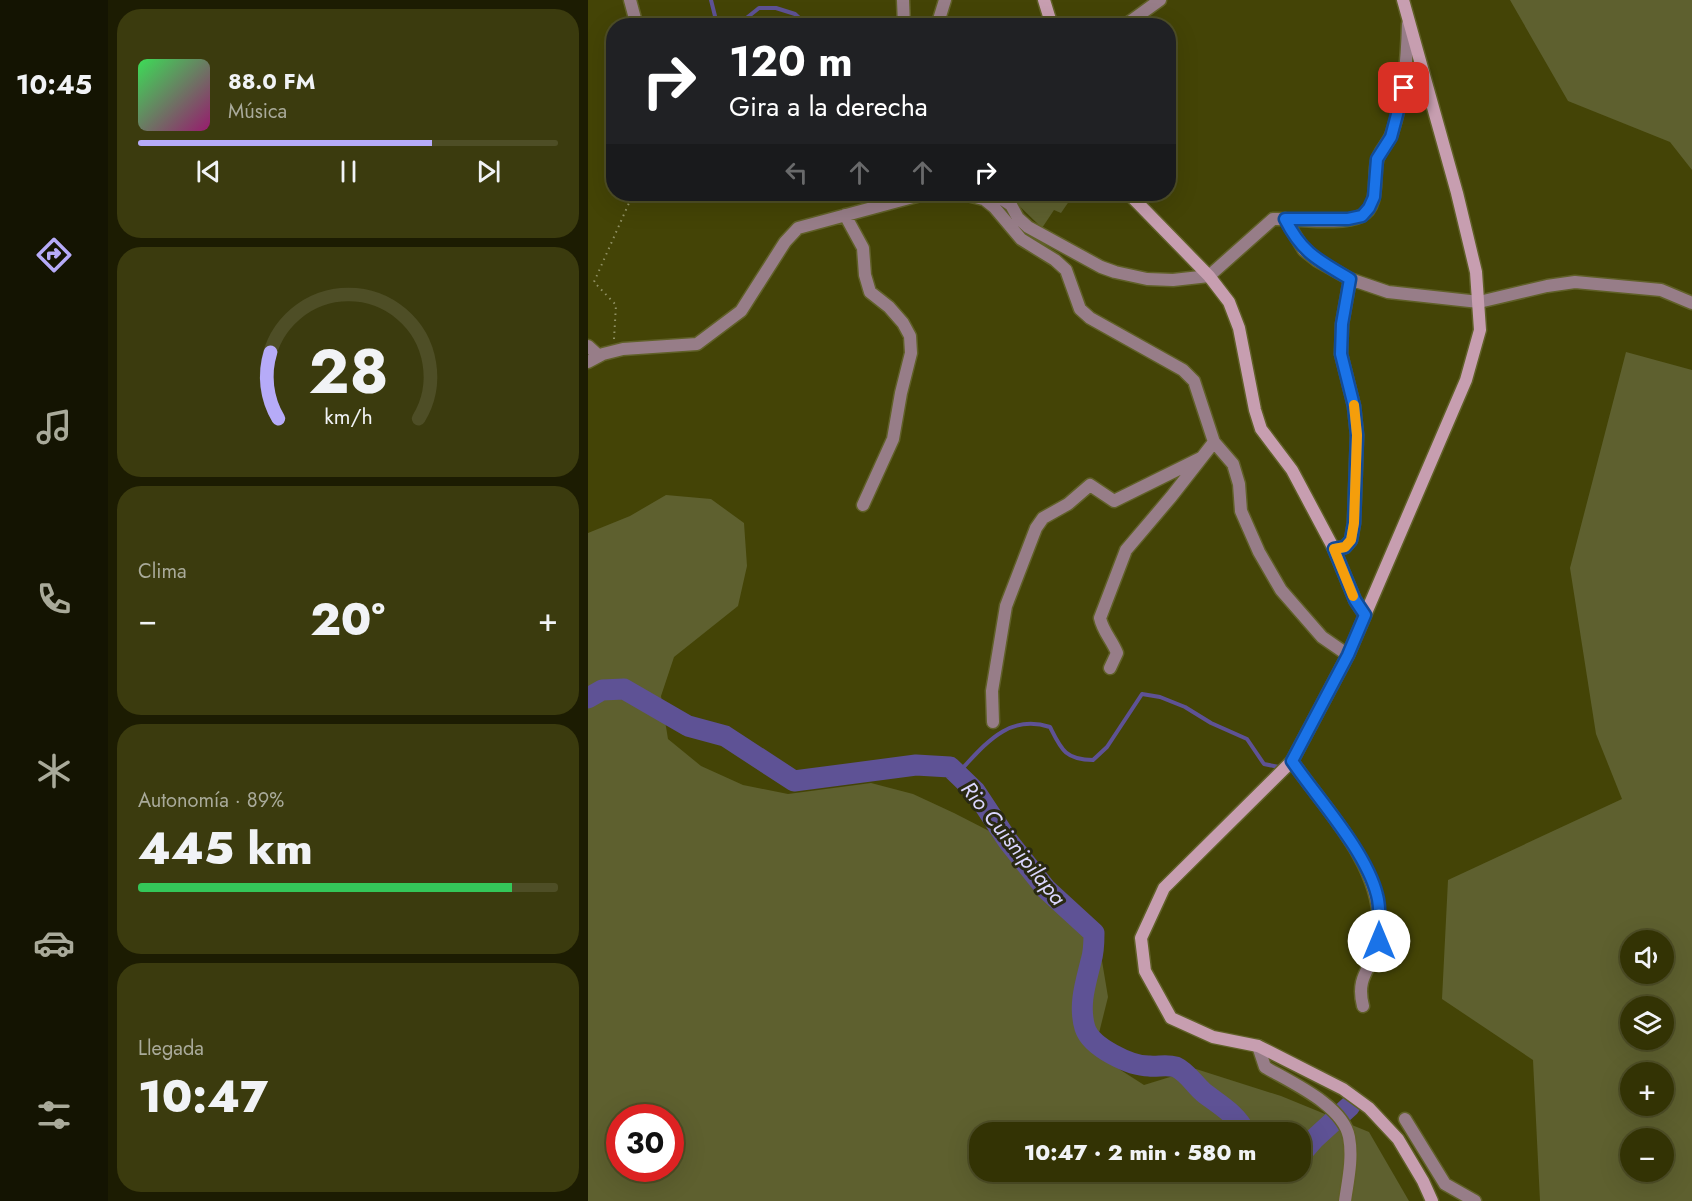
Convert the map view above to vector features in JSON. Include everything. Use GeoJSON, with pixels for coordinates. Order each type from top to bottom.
{"type":"FeatureCollection","features":[{"type":"Feature","properties":{"kind":"street"},"geometry":{"type":"LineString","coordinates":[[630,0],[635,18]]}},
{"type":"Feature","properties":{"kind":"street"},"geometry":{"type":"LineString","coordinates":[[903,0],[904,18]]}},
{"type":"Feature","properties":{"kind":"street"},"geometry":{"type":"LineString","coordinates":[[939,18],[945,0]]}},
{"type":"Feature","properties":{"kind":"street"},"geometry":{"type":"LineString","coordinates":[[1044,0],[1050,18]]}},
{"type":"Feature","properties":{"kind":"street"},"geometry":{"type":"LineString","coordinates":[[1135,18],[1160,0]]}},
{"type":"Feature","properties":{"kind":"street"},"geometry":{"type":"LineString","coordinates":[[1403,0],[1457,193],[1476,272],[1480,330],[1466,381],[1348,655],[1292,761],[1164,888],[1141,939],[1145,971],[1171,1018],[1213,1037],[1258,1046],[1343,1089],[1369,1108],[1398,1139],[1432,1201]]}},
{"type":"Feature","properties":{"kind":"street"},"geometry":{"type":"LineString","coordinates":[[1005,201],[1011,205],[1018,218],[1028,227],[1101,267],[1147,279],[1173,280],[1209,276],[1263,226],[1274,219],[1348,219],[1362,216],[1374,197],[1377,159],[1391,137],[1402,100],[1407,72],[1408,20]]}},
{"type":"Feature","properties":{"kind":"street"},"geometry":{"type":"LineString","coordinates":[[588,346],[593,359],[613,352],[697,344],[741,311],[785,242],[798,228],[896,201]]}},
{"type":"Feature","properties":{"kind":"street"},"geometry":{"type":"LineString","coordinates":[[986,201],[994,207],[1021,239],[1055,260],[1066,270],[1080,309],[1090,318],[1183,370],[1194,381],[1214,442],[1233,464],[1239,484],[1241,512],[1259,552],[1281,590],[1322,637],[1348,655]]}},
{"type":"Feature","properties":{"kind":"street"},"geometry":{"type":"LineString","coordinates":[[1136,201],[1209,276],[1229,302],[1239,328],[1255,410],[1262,429],[1292,470],[1334,549],[1355,600],[1365,615]]}},
{"type":"Feature","properties":{"kind":"street"},"geometry":{"type":"LineString","coordinates":[[845,215],[863,248],[870,292],[889,307],[903,323],[910,336],[911,353],[893,439],[863,505]]}},
{"type":"Feature","properties":{"kind":"street"},"geometry":{"type":"LineString","coordinates":[[1285,219],[1304,250],[1318,261],[1350,279],[1388,292],[1479,302],[1575,282],[1661,290],[1692,303]]}},
{"type":"Feature","properties":{"kind":"street"},"geometry":{"type":"LineString","coordinates":[[1334,549],[1345,547],[1351,540],[1354,523],[1357,435],[1354,406],[1341,354],[1342,324],[1350,279]]}},
{"type":"Feature","properties":{"kind":"street"},"geometry":{"type":"LineString","coordinates":[[1110,668],[1117,653],[1102,629],[1100,618],[1126,550],[1214,442]]}},
{"type":"Feature","properties":{"kind":"street"},"geometry":{"type":"LineString","coordinates":[[993,722],[992,691],[1006,606],[1033,537],[1043,518],[1068,504],[1090,485],[1114,501],[1201,459]]}},
{"type":"Feature","properties":{"kind":"street"},"geometry":{"type":"LineString","coordinates":[[1292,761],[1357,851],[1377,894],[1379,941],[1360,992],[1364,1006]]}},
{"type":"Feature","properties":{"kind":"street"},"geometry":{"type":"LineString","coordinates":[[1258,1046],[1265,1067],[1324,1102],[1348,1134],[1351,1159],[1345,1201]]}},
{"type":"Feature","properties":{"kind":"street"},"geometry":{"type":"LineString","coordinates":[[1405,1119],[1445,1184],[1475,1201]]}},
{"type":"Feature","properties":{"kind":"path"},"geometry":{"type":"LineString","coordinates":[[613,352],[616,305],[594,282],[630,201]]}},
{"type":"Feature","properties":{"kind":"green space"},"geometry":{"type":"Polygon","coordinates":[[[1510,0],[1692,0],[1692,170],[1670,142],[1568,101],[1510,0]]]}},
{"type":"Feature","properties":{"kind":"green space"},"geometry":{"type":"Polygon","coordinates":[[[1014,201],[1069,201],[1061,213],[1054,210],[1042,228],[1014,201]]]}},
{"type":"Feature","properties":{"kind":"green space"},"geometry":{"type":"Polygon","coordinates":[[[1626,352],[1692,370],[1692,1201],[1540,1201],[1533,1060],[1442,999],[1448,880],[1622,799],[1596,734],[1570,568],[1626,352]]]}},
{"type":"Feature","properties":{"kind":"green space"},"geometry":{"type":"Polygon","coordinates":[[[666,495],[711,499],[744,523],[747,566],[738,606],[674,657],[661,696],[668,739],[701,766],[743,785],[788,794],[871,783],[913,794],[993,833],[1033,889],[1099,943],[1108,997],[1094,1053],[1144,1085],[1196,1069],[1281,1096],[1369,1132],[1409,1201],[588,1201],[588,533],[630,516],[666,495]]]}},
{"type":"Feature","properties":{"kind":"waterway"},"geometry":{"type":"LineString","coordinates":[[711,0],[716,18]]}},
{"type":"Feature","properties":{"kind":"waterway"},"geometry":{"type":"LineString","coordinates":[[746,18],[759,8],[776,8],[795,14],[799,18]]}},
{"type":"Feature","properties":{"kind":"waterway","name":"Rio Cuisnipilapa"},"geometry":{"type":"LineString","coordinates":[[588,698],[602,690],[624,689],[688,726],[725,736],[794,781],[916,765],[950,767],[975,791],[1008,841],[1046,889],[1094,933],[1093,954],[1085,985],[1082,1011],[1085,1028],[1089,1035],[1112,1054],[1132,1063],[1172,1066],[1180,1069],[1238,1122]]}},
{"type":"Feature","properties":{"kind":"waterway"},"geometry":{"type":"LineString","coordinates":[[957,774],[987,743],[1009,728],[1021,724],[1050,727],[1065,752],[1076,758],[1093,760],[1107,747],[1142,694],[1160,697],[1185,707],[1211,723],[1247,739],[1264,764],[1279,767]]}},
{"type":"Feature","properties":{"kind":"waterway","name":"Rio Cuisnipilapa"},"geometry":{"type":"LineString","coordinates":[[1311,1142],[1350,1106]]}},
{"type":"Feature","properties":{"kind":"slow traffic"},"geometry":{"type":"LineString","coordinates":[[1353,596],[1334,549],[1345,547],[1351,540],[1354,523],[1357,435],[1354,405]]}},
{"type":"Feature","properties":{"kind":"route"},"geometry":{"type":"LineString","coordinates":[[1379,941],[1377,894],[1368,873],[1357,851],[1335,818],[1292,761],[1348,655],[1365,615],[1355,600],[1334,549],[1345,547],[1351,540],[1354,523],[1357,435],[1354,406],[1341,354],[1342,324],[1350,279],[1318,261],[1304,250],[1285,219],[1324,220],[1362,216],[1374,197],[1377,159],[1391,137],[1404,88]]}}]}
